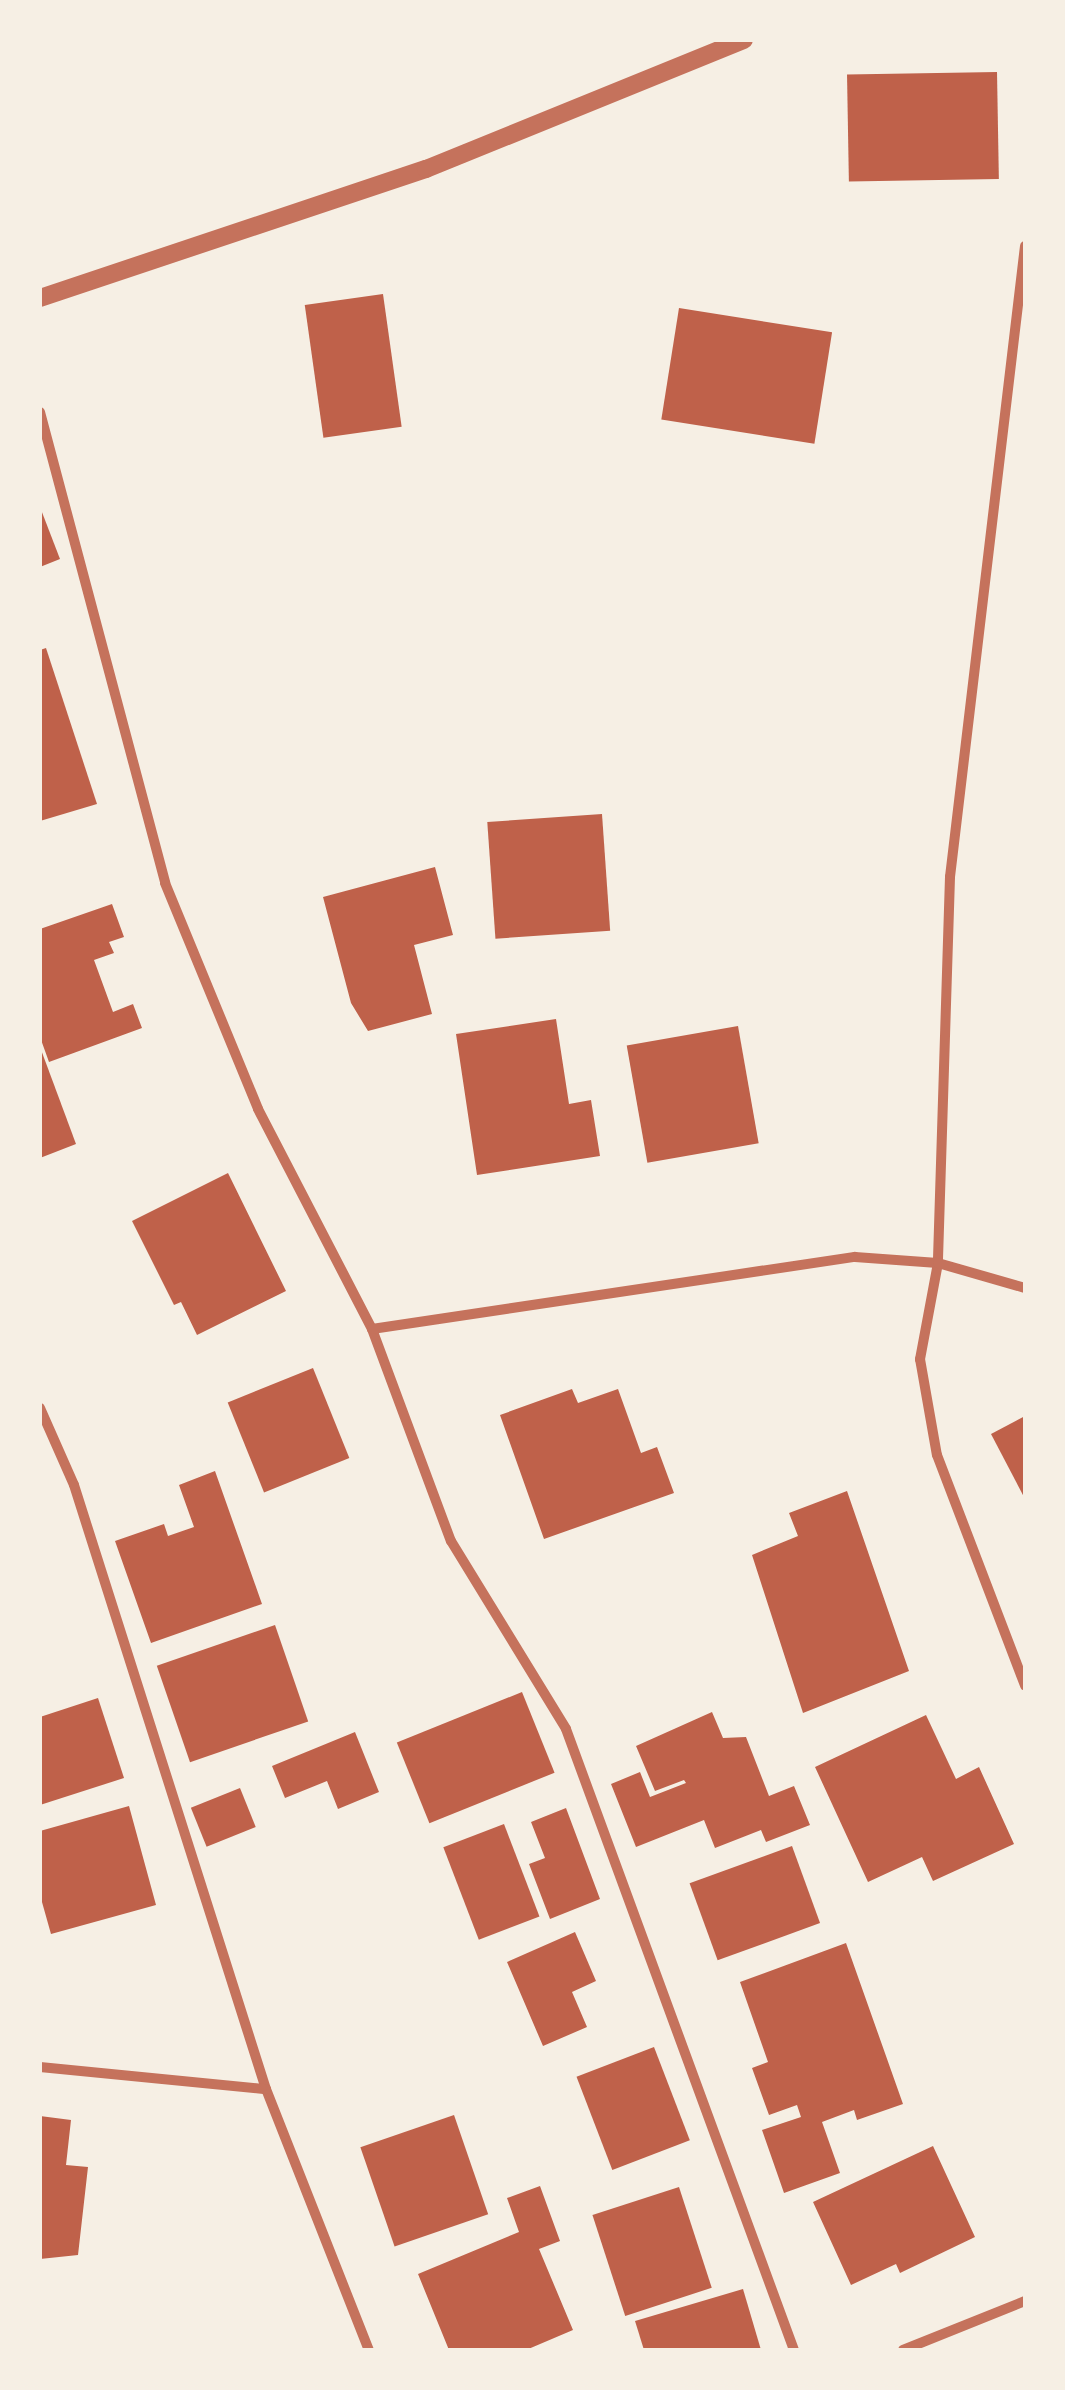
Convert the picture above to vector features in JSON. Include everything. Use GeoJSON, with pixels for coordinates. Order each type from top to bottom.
{"type":"FeatureCollection","features":[{"type":"Feature","properties":{"kind":"street"},"geometry":{"type":"LineString","coordinates":[[40,298],[426,169],[744,40]]}},
{"type":"Feature","properties":{"kind":"street"},"geometry":{"type":"LineString","coordinates":[[1025,246],[950,876],[938,1263],[920,1359],[937,1455],[1025,1686]]}},
{"type":"Feature","properties":{"kind":"street"},"geometry":{"type":"LineString","coordinates":[[40,412],[165,883],[258,1109],[372,1328],[451,1541],[566,1730],[794,2350]]}},
{"type":"Feature","properties":{"kind":"street"},"geometry":{"type":"LineString","coordinates":[[372,1328],[855,1256],[938,1263],[1025,1288]]}},
{"type":"Feature","properties":{"kind":"street"},"geometry":{"type":"LineString","coordinates":[[40,1408],[74,1486],[266,2089],[369,2350]]}},
{"type":"Feature","properties":{"kind":"street"},"geometry":{"type":"LineString","coordinates":[[40,2067],[266,2089]]}},
{"type":"Feature","properties":{"kind":"street"},"geometry":{"type":"LineString","coordinates":[[904,2350],[1025,2300]]}},
{"type":"Feature","properties":{"kind":"building"},"geometry":{"type":"Polygon","coordinates":[[[997,72],[999,179],[849,182],[847,75],[997,72]]]}},
{"type":"Feature","properties":{"kind":"building"},"geometry":{"type":"Polygon","coordinates":[[[383,294],[402,427],[323,438],[305,305],[383,294]]]}},
{"type":"Feature","properties":{"kind":"building"},"geometry":{"type":"Polygon","coordinates":[[[679,308],[832,332],[814,444],[661,420],[679,308]]]}},
{"type":"Feature","properties":{"kind":"building"},"geometry":{"type":"Polygon","coordinates":[[[40,507],[60,559],[40,567],[40,507]]]}},
{"type":"Feature","properties":{"kind":"building"},"geometry":{"type":"Polygon","coordinates":[[[46,648],[97,804],[40,821],[40,650],[46,648]]]}},
{"type":"Feature","properties":{"kind":"building"},"geometry":{"type":"Polygon","coordinates":[[[602,814],[610,931],[495,939],[487,822],[602,814]]]}},
{"type":"Feature","properties":{"kind":"building"},"geometry":{"type":"Polygon","coordinates":[[[435,867],[453,935],[414,945],[432,1014],[368,1031],[351,1003],[323,897],[435,867]]]}},
{"type":"Feature","properties":{"kind":"building"},"geometry":{"type":"Polygon","coordinates":[[[112,904],[124,937],[109,942],[114,953],[94,960],[113,1012],[133,1004],[142,1028],[49,1062],[40,1037],[40,929],[112,904]]]}},
{"type":"Feature","properties":{"kind":"building"},"geometry":{"type":"Polygon","coordinates":[[[556,1019],[569,1104],[591,1100],[600,1156],[477,1175],[456,1034],[556,1019]]]}},
{"type":"Feature","properties":{"kind":"building"},"geometry":{"type":"Polygon","coordinates":[[[738,1026],[759,1143],[647,1163],[627,1046],[738,1026]]]}},
{"type":"Feature","properties":{"kind":"building"},"geometry":{"type":"Polygon","coordinates":[[[40,1047],[76,1144],[40,1158],[40,1047]]]}},
{"type":"Feature","properties":{"kind":"building"},"geometry":{"type":"Polygon","coordinates":[[[228,1173],[286,1291],[197,1335],[181,1302],[174,1305],[132,1221],[228,1173]]]}},
{"type":"Feature","properties":{"kind":"building"},"geometry":{"type":"Polygon","coordinates":[[[313,1368],[349,1458],[264,1492],[228,1402],[313,1368]]]}},
{"type":"Feature","properties":{"kind":"building"},"geometry":{"type":"Polygon","coordinates":[[[572,1389],[578,1403],[618,1389],[641,1453],[657,1447],[674,1493],[544,1539],[500,1415],[572,1389]]]}},
{"type":"Feature","properties":{"kind":"building"},"geometry":{"type":"Polygon","coordinates":[[[1025,1416],[1025,1499],[991,1434],[1025,1416]]]}},
{"type":"Feature","properties":{"kind":"building"},"geometry":{"type":"Polygon","coordinates":[[[215,1471],[262,1604],[151,1643],[115,1541],[164,1524],[168,1536],[194,1527],[179,1485],[215,1471]]]}},
{"type":"Feature","properties":{"kind":"building"},"geometry":{"type":"Polygon","coordinates":[[[847,1491],[909,1671],[803,1713],[752,1555],[798,1536],[789,1513],[847,1491]]]}},
{"type":"Feature","properties":{"kind":"building"},"geometry":{"type":"Polygon","coordinates":[[[275,1625],[308,1721],[190,1762],[157,1666],[275,1625]]]}},
{"type":"Feature","properties":{"kind":"building"},"geometry":{"type":"Polygon","coordinates":[[[522,1692],[555,1773],[429,1823],[397,1743],[522,1692]]]}},
{"type":"Feature","properties":{"kind":"building"},"geometry":{"type":"Polygon","coordinates":[[[98,1698],[124,1778],[40,1805],[40,1717],[98,1698]]]}},
{"type":"Feature","properties":{"kind":"building"},"geometry":{"type":"Polygon","coordinates":[[[712,1712],[723,1738],[746,1737],[769,1796],[794,1786],[810,1825],[766,1842],[761,1830],[715,1848],[704,1820],[636,1847],[611,1784],[640,1772],[650,1797],[686,1783],[684,1780],[655,1791],[636,1746],[712,1712]]]}},
{"type":"Feature","properties":{"kind":"building"},"geometry":{"type":"Polygon","coordinates":[[[926,1715],[956,1779],[979,1767],[1014,1844],[933,1881],[922,1857],[868,1882],[815,1767],[926,1715]]]}},
{"type":"Feature","properties":{"kind":"building"},"geometry":{"type":"Polygon","coordinates":[[[355,1732],[379,1792],[338,1809],[327,1781],[285,1798],[272,1766],[355,1732]]]}},
{"type":"Feature","properties":{"kind":"building"},"geometry":{"type":"Polygon","coordinates":[[[240,1788],[256,1827],[207,1847],[191,1808],[240,1788]]]}},
{"type":"Feature","properties":{"kind":"building"},"geometry":{"type":"Polygon","coordinates":[[[129,1806],[156,1905],[51,1934],[40,1895],[40,1831],[129,1806]]]}},
{"type":"Feature","properties":{"kind":"building"},"geometry":{"type":"Polygon","coordinates":[[[566,1808],[600,1899],[550,1919],[529,1864],[545,1858],[531,1822],[566,1808]]]}},
{"type":"Feature","properties":{"kind":"building"},"geometry":{"type":"Polygon","coordinates":[[[504,1824],[539,1916],[479,1940],[443,1847],[504,1824]]]}},
{"type":"Feature","properties":{"kind":"building"},"geometry":{"type":"Polygon","coordinates":[[[792,1846],[820,1923],[718,1960],[690,1883],[792,1846]]]}},
{"type":"Feature","properties":{"kind":"building"},"geometry":{"type":"Polygon","coordinates":[[[575,1932],[596,1981],[572,1992],[587,2027],[543,2046],[507,1962],[575,1932]]]}},
{"type":"Feature","properties":{"kind":"building"},"geometry":{"type":"Polygon","coordinates":[[[846,1943],[903,2104],[857,2120],[854,2110],[822,2122],[840,2173],[784,2193],[762,2130],[801,2117],[797,2105],[769,2115],[752,2068],[768,2062],[740,1982],[846,1943]]]}},
{"type":"Feature","properties":{"kind":"building"},"geometry":{"type":"Polygon","coordinates":[[[654,2047],[690,2140],[612,2170],[577,2077],[654,2047]]]}},
{"type":"Feature","properties":{"kind":"building"},"geometry":{"type":"Polygon","coordinates":[[[454,2115],[488,2214],[395,2247],[360,2147],[454,2115]]]}},
{"type":"Feature","properties":{"kind":"building"},"geometry":{"type":"Polygon","coordinates":[[[40,2116],[71,2120],[66,2165],[88,2167],[78,2255],[40,2259],[40,2116]]]}},
{"type":"Feature","properties":{"kind":"building"},"geometry":{"type":"Polygon","coordinates":[[[933,2146],[975,2237],[900,2273],[896,2264],[851,2285],[813,2202],[933,2146]]]}},
{"type":"Feature","properties":{"kind":"building"},"geometry":{"type":"Polygon","coordinates":[[[540,2186],[560,2241],[539,2249],[573,2330],[526,2350],[449,2350],[418,2274],[519,2232],[507,2198],[540,2186]]]}},
{"type":"Feature","properties":{"kind":"building"},"geometry":{"type":"Polygon","coordinates":[[[679,2187],[712,2288],[625,2316],[592,2215],[679,2187]]]}},
{"type":"Feature","properties":{"kind":"building"},"geometry":{"type":"Polygon","coordinates":[[[743,2289],[761,2350],[644,2350],[635,2321],[743,2289]]]}}]}
